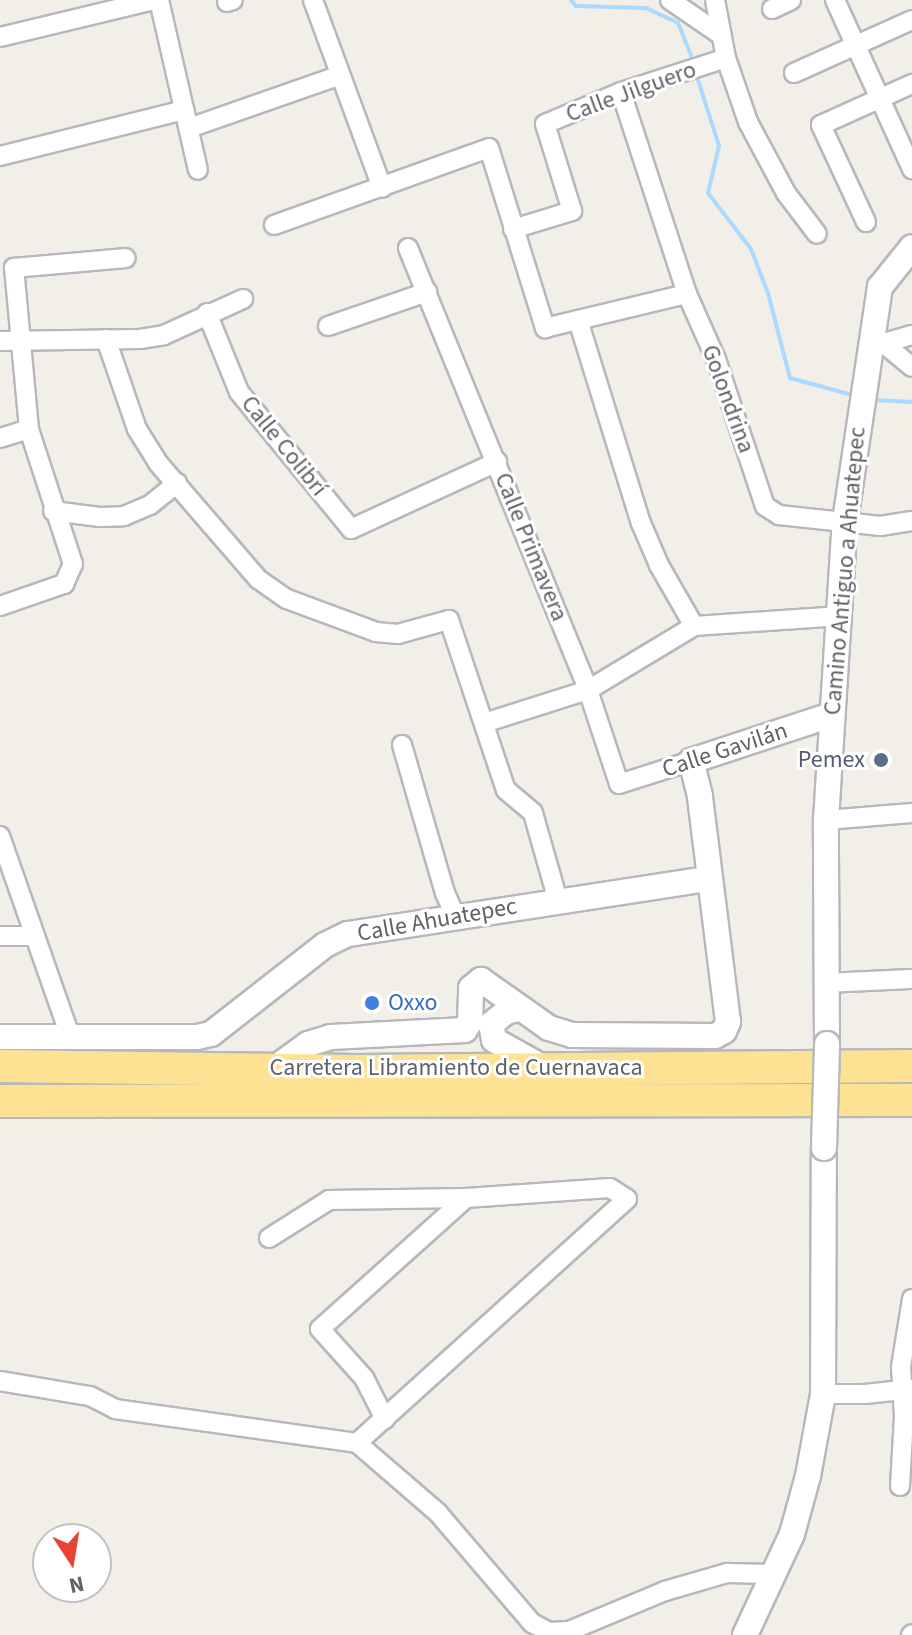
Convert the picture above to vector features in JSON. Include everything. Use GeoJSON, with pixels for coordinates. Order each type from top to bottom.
{"type":"FeatureCollection","features":[{"type":"Feature","properties":{"kind":"highway","name":"Carretera Libramiento de Cuernavaca"},"geometry":{"type":"LineString","coordinates":[[0,1066],[912,1066]]}},
{"type":"Feature","properties":{"kind":"highway","name":"Carretera Libramiento de Cuernavaca"},"geometry":{"type":"LineString","coordinates":[[0,1101],[912,1100]]}},
{"type":"Feature","properties":{"kind":"street"},"geometry":{"type":"LineString","coordinates":[[0,37],[156,0],[198,170]]}},
{"type":"Feature","properties":{"kind":"street"},"geometry":{"type":"LineString","coordinates":[[313,0],[382,188]]}},
{"type":"Feature","properties":{"kind":"street"},"geometry":{"type":"LineString","coordinates":[[670,0],[721,35]]}},
{"type":"Feature","properties":{"kind":"street"},"geometry":{"type":"LineString","coordinates":[[715,0],[726,58],[760,148],[786,193],[817,234]]}},
{"type":"Feature","properties":{"kind":"street"},"geometry":{"type":"LineString","coordinates":[[772,9],[791,0]]}},
{"type":"Feature","properties":{"kind":"street"},"geometry":{"type":"LineString","coordinates":[[835,0],[912,169]]}},
{"type":"Feature","properties":{"kind":"street"},"geometry":{"type":"LineString","coordinates":[[794,73],[912,20]]}},
{"type":"Feature","properties":{"kind":"street","name":"Calle Jilguero"},"geometry":{"type":"LineString","coordinates":[[513,229],[572,211],[545,124],[621,92],[726,58]]}},
{"type":"Feature","properties":{"kind":"street"},"geometry":{"type":"LineString","coordinates":[[0,156],[187,119],[340,75]]}},
{"type":"Feature","properties":{"kind":"street"},"geometry":{"type":"LineString","coordinates":[[866,222],[821,125],[912,84]]}},
{"type":"Feature","properties":{"kind":"street","name":"Golondrina"},"geometry":{"type":"LineString","coordinates":[[621,92],[687,294],[716,359],[765,506],[779,515],[845,521]]}},
{"type":"Feature","properties":{"kind":"street"},"geometry":{"type":"LineString","coordinates":[[274,225],[489,148],[545,328],[687,294]]}},
{"type":"Feature","properties":{"kind":"street","name":"Camino Antiguo a Ahuatepec"},"geometry":{"type":"LineString","coordinates":[[745,1635],[792,1534],[808,1476],[823,1394],[826,820],[831,715],[842,616],[845,521],[877,338],[880,287],[912,247]]}},
{"type":"Feature","properties":{"kind":"street"},"geometry":{"type":"LineString","coordinates":[[408,248],[497,462]]}},
{"type":"Feature","properties":{"kind":"street"},"geometry":{"type":"LineString","coordinates":[[0,606],[64,584],[73,564],[53,511],[29,429],[14,268],[126,258]]}},
{"type":"Feature","properties":{"kind":"street"},"geometry":{"type":"LineString","coordinates":[[328,326],[427,292]]}},
{"type":"Feature","properties":{"kind":"street"},"geometry":{"type":"LineString","coordinates":[[0,341],[164,335],[243,299]]}},
{"type":"Feature","properties":{"kind":"street","name":"Calle Colibrí"},"geometry":{"type":"LineString","coordinates":[[207,313],[239,392],[351,529]]}},
{"type":"Feature","properties":{"kind":"street"},"geometry":{"type":"LineString","coordinates":[[578,320],[641,523],[659,565],[694,626]]}},
{"type":"Feature","properties":{"kind":"street"},"geometry":{"type":"LineString","coordinates":[[877,338],[912,335]]}},
{"type":"Feature","properties":{"kind":"street"},"geometry":{"type":"LineString","coordinates":[[877,338],[912,367]]}},
{"type":"Feature","properties":{"kind":"street"},"geometry":{"type":"LineString","coordinates":[[106,339],[137,429],[158,463],[258,579],[287,599],[376,632],[398,634],[449,620],[506,790],[533,813],[558,901]]}},
{"type":"Feature","properties":{"kind":"street"},"geometry":{"type":"LineString","coordinates":[[0,438],[29,429]]}},
{"type":"Feature","properties":{"kind":"street","name":"Calle Primavera"},"geometry":{"type":"LineString","coordinates":[[351,529],[497,462],[588,690],[619,784]]}},
{"type":"Feature","properties":{"kind":"street"},"geometry":{"type":"LineString","coordinates":[[53,511],[100,517],[124,516],[150,505],[177,483]]}},
{"type":"Feature","properties":{"kind":"street"},"geometry":{"type":"LineString","coordinates":[[845,521],[880,526],[912,521]]}},
{"type":"Feature","properties":{"kind":"street"},"geometry":{"type":"LineString","coordinates":[[484,723],[588,690],[694,626],[842,616]]}},
{"type":"Feature","properties":{"kind":"street","name":"Calle Gavilán"},"geometry":{"type":"LineString","coordinates":[[619,784],[831,715]]}},
{"type":"Feature","properties":{"kind":"street"},"geometry":{"type":"LineString","coordinates":[[402,745],[445,893],[455,915]]}},
{"type":"Feature","properties":{"kind":"street"},"geometry":{"type":"LineString","coordinates":[[275,1068],[308,1044],[331,1037],[465,1030],[470,1022],[471,988],[481,980],[549,1028],[572,1035],[715,1036],[724,1031],[728,1022],[700,796],[691,761]]}},
{"type":"Feature","properties":{"kind":"street"},"geometry":{"type":"LineString","coordinates":[[826,820],[912,813]]}},
{"type":"Feature","properties":{"kind":"street"},"geometry":{"type":"LineString","coordinates":[[0,836],[70,1036],[0,1037]]}},
{"type":"Feature","properties":{"kind":"street","name":"Calle Ahuatepec"},"geometry":{"type":"LineString","coordinates":[[70,1036],[197,1037],[211,1034],[325,945],[348,934],[455,915],[709,879]]}},
{"type":"Feature","properties":{"kind":"street"},"geometry":{"type":"LineString","coordinates":[[0,936],[35,936]]}},
{"type":"Feature","properties":{"kind":"street"},"geometry":{"type":"LineString","coordinates":[[824,983],[912,979]]}},
{"type":"Feature","properties":{"kind":"street"},"geometry":{"type":"LineString","coordinates":[[518,1009],[506,1012],[491,1024],[494,1040],[546,1068]]}},
{"type":"Feature","properties":{"kind":"street"},"geometry":{"type":"LineString","coordinates":[[269,1238],[329,1200],[466,1198],[610,1188],[627,1199],[357,1443]]}},
{"type":"Feature","properties":{"kind":"street"},"geometry":{"type":"LineString","coordinates":[[385,1419],[364,1378],[320,1329],[466,1198]]}},
{"type":"Feature","properties":{"kind":"street"},"geometry":{"type":"LineString","coordinates":[[900,1486],[912,1299]]}},
{"type":"Feature","properties":{"kind":"street"},"geometry":{"type":"LineString","coordinates":[[0,1381],[90,1396],[115,1409],[357,1443],[438,1513],[532,1623],[549,1632],[569,1631],[665,1591],[715,1577],[773,1574]]}},
{"type":"Feature","properties":{"kind":"street"},"geometry":{"type":"LineString","coordinates":[[823,1394],[865,1394],[906,1389]]}},
{"type":"Feature","properties":{"kind":"waterway"},"geometry":{"type":"LineString","coordinates":[[571,0],[576,6],[646,8],[678,23],[691,56]]}},
{"type":"Feature","properties":{"kind":"waterway"},"geometry":{"type":"LineString","coordinates":[[698,80],[719,146],[708,193],[751,249],[768,293],[790,378],[849,394]]}},
{"type":"Feature","properties":{"kind":"waterway"},"geometry":{"type":"LineString","coordinates":[[875,400],[912,402]]}},
{"type":"Feature","properties":{"kind":"place","name":"Pemex"},"geometry":{"type":"Point","coordinates":[881,760]}},
{"type":"Feature","properties":{"kind":"place","name":"Oxxo"},"geometry":{"type":"Point","coordinates":[372,1003]}}]}
